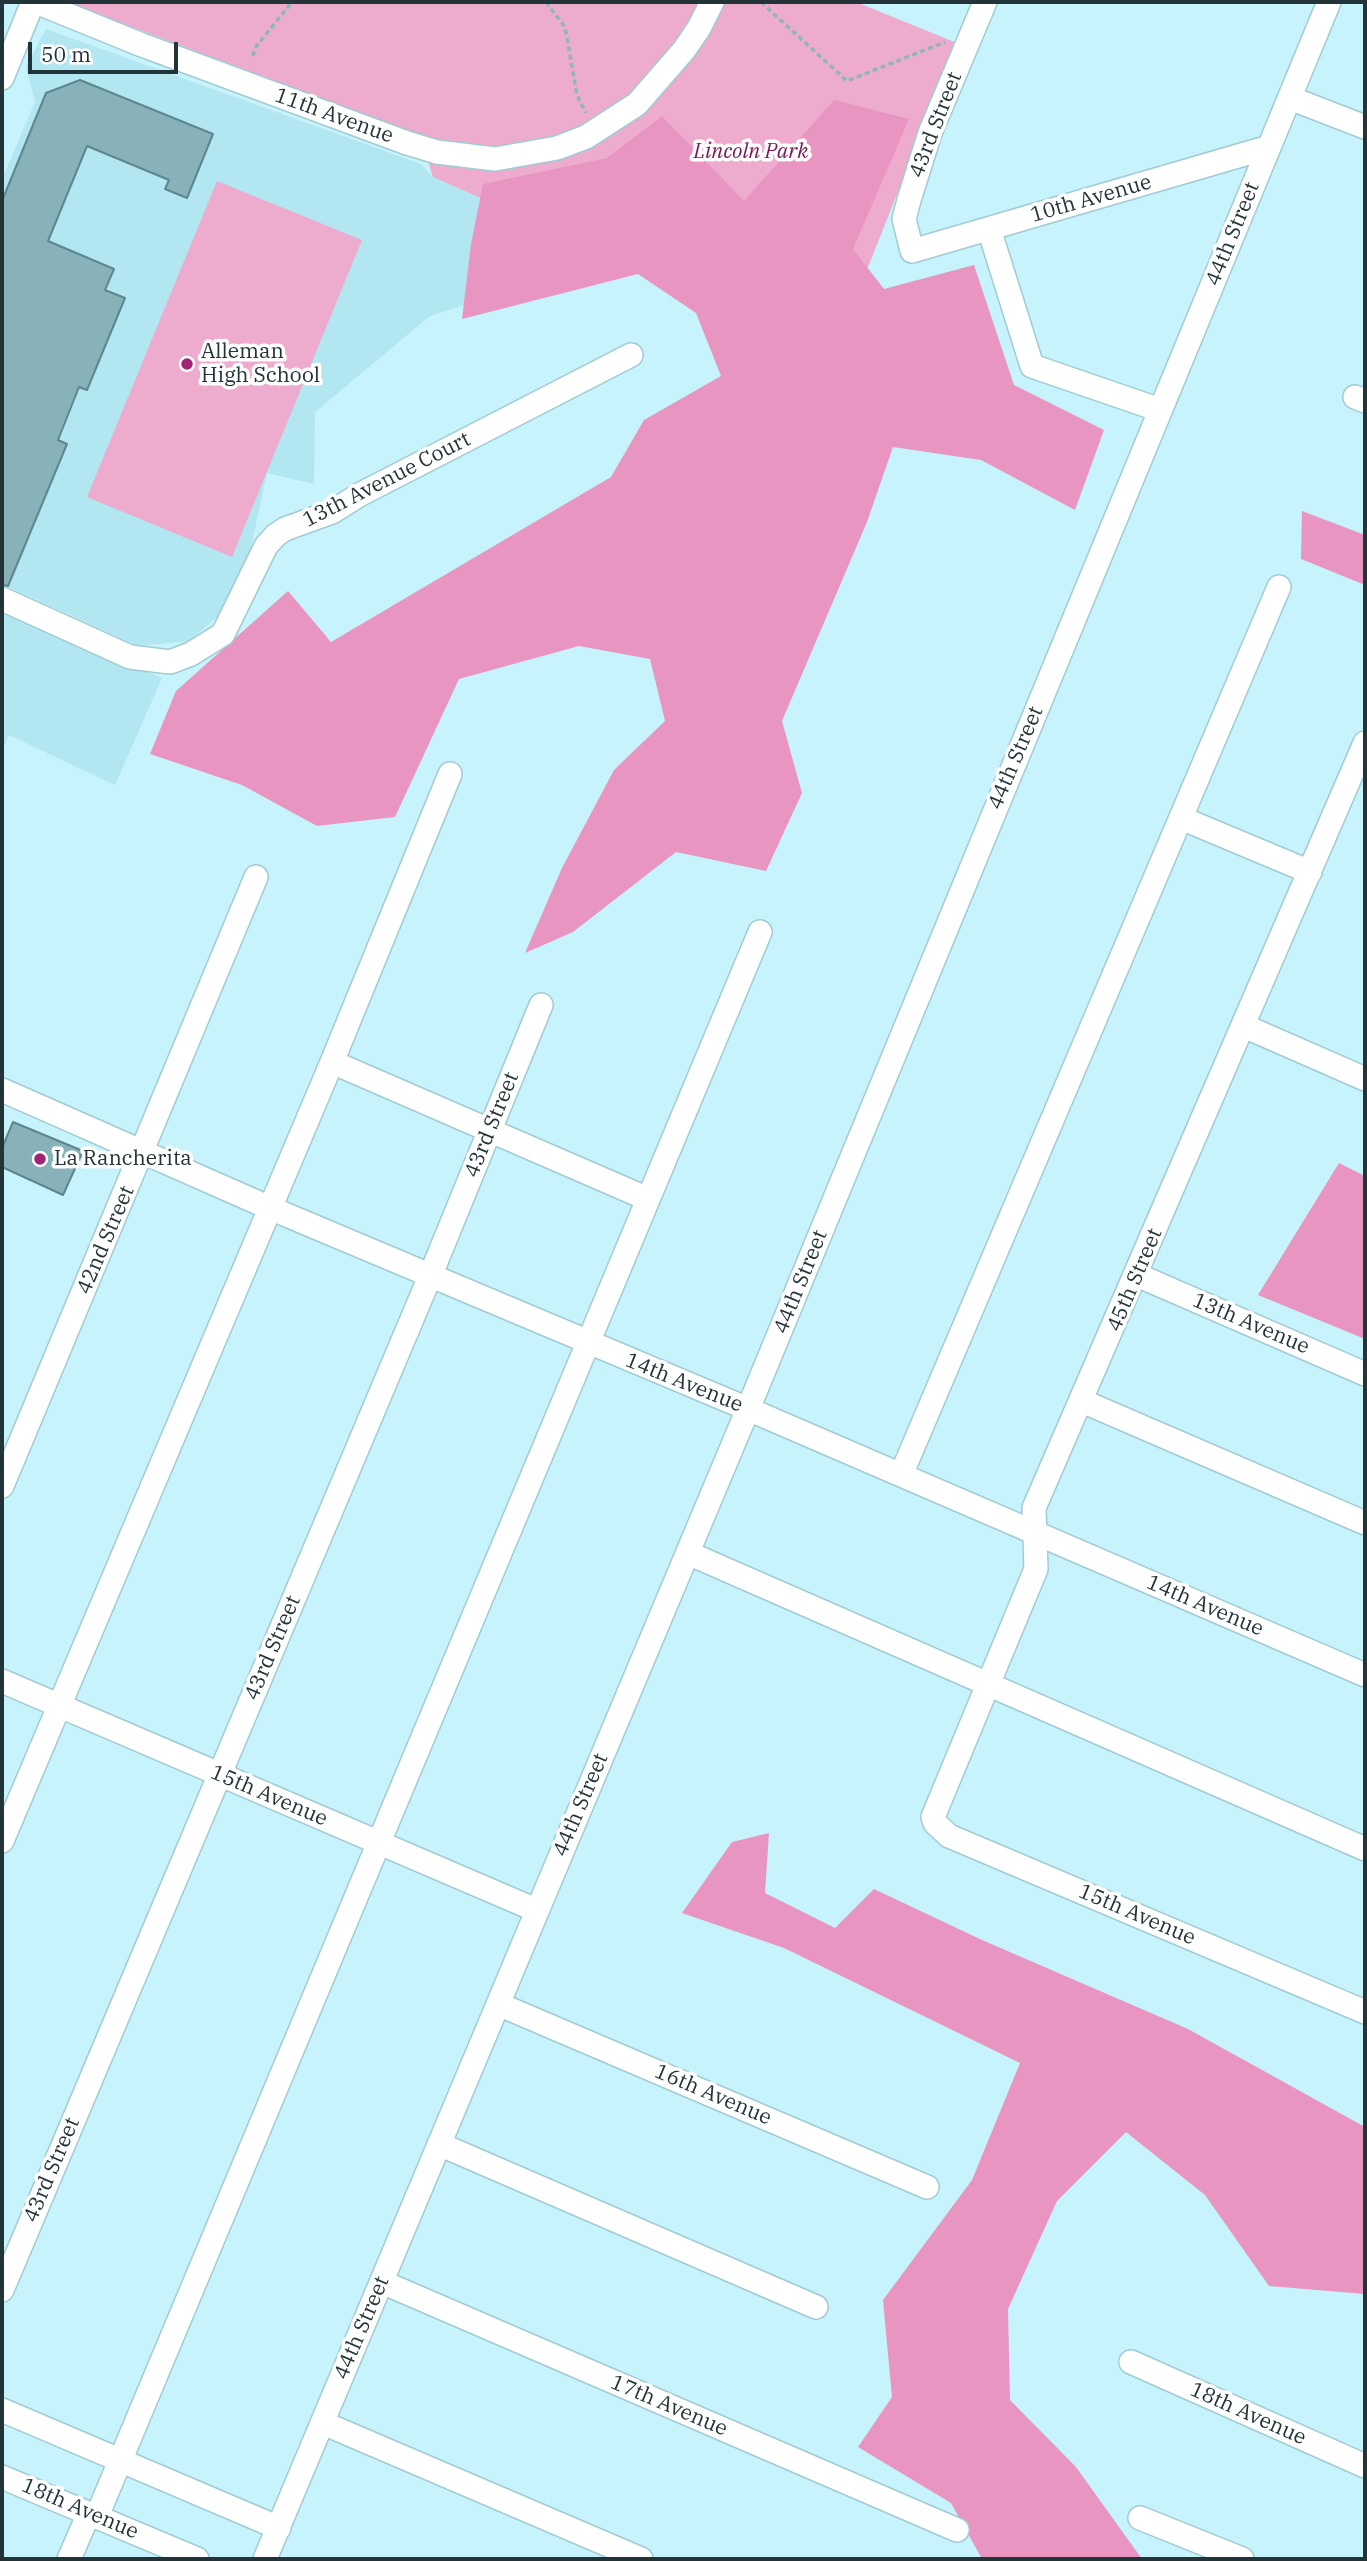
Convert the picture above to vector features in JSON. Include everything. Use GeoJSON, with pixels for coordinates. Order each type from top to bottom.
{"type":"FeatureCollection","features":[{"type":"Feature","properties":{"kind":"street"},"geometry":{"type":"LineString","coordinates":[[2,78],[35,2]]}},
{"type":"Feature","properties":{"kind":"street","name":"11th Avenue"},"geometry":{"type":"LineString","coordinates":[[35,2],[142,45],[437,152],[495,159],[557,148],[596,131]]}},
{"type":"Feature","properties":{"kind":"street"},"geometry":{"type":"LineString","coordinates":[[596,131],[637,104],[664,75],[699,28],[712,2]]}},
{"type":"Feature","properties":{"kind":"street","name":"43rd Street"},"geometry":{"type":"LineString","coordinates":[[912,251],[904,219],[909,200],[930,133],[985,2]]}},
{"type":"Feature","properties":{"kind":"street","name":"44th Street"},"geometry":{"type":"LineString","coordinates":[[265,2559],[748,1409],[1329,2]]}},
{"type":"Feature","properties":{"kind":"street"},"geometry":{"type":"LineString","coordinates":[[1290,99],[1365,128]]}},
{"type":"Feature","properties":{"kind":"street","name":"10th Avenue"},"geometry":{"type":"LineString","coordinates":[[912,251],[1269,147]]}},
{"type":"Feature","properties":{"kind":"street"},"geometry":{"type":"LineString","coordinates":[[989,229],[1032,366],[1160,411]]}},
{"type":"Feature","properties":{"kind":"street","name":"13th Avenue Court"},"geometry":{"type":"LineString","coordinates":[[2,599],[130,657],[170,662],[191,654],[223,634],[266,546],[276,535],[285,529],[332,512],[359,495],[631,355]]}},
{"type":"Feature","properties":{"kind":"street"},"geometry":{"type":"LineString","coordinates":[[901,1475],[1279,587]]}},
{"type":"Feature","properties":{"kind":"street","name":"45th Street"},"geometry":{"type":"LineString","coordinates":[[935,1823],[934,1809],[1036,1569],[1034,1508],[1365,743]]}},
{"type":"Feature","properties":{"kind":"street"},"geometry":{"type":"LineString","coordinates":[[2,1841],[332,1062],[450,774]]}},
{"type":"Feature","properties":{"kind":"street"},"geometry":{"type":"LineString","coordinates":[[1181,818],[1310,872]]}},
{"type":"Feature","properties":{"kind":"street","name":"42nd Street"},"geometry":{"type":"LineString","coordinates":[[2,1486],[256,877]]}},
{"type":"Feature","properties":{"kind":"street"},"geometry":{"type":"LineString","coordinates":[[69,2559],[120,2460],[760,932]]}},
{"type":"Feature","properties":{"kind":"street","name":"43rd Street"},"geometry":{"type":"LineString","coordinates":[[2,2290],[431,1274],[541,1005]]}},
{"type":"Feature","properties":{"kind":"street"},"geometry":{"type":"LineString","coordinates":[[1244,1026],[1365,1080]]}},
{"type":"Feature","properties":{"kind":"street"},"geometry":{"type":"LineString","coordinates":[[332,1062],[648,1199]]}},
{"type":"Feature","properties":{"kind":"street","name":"14th Avenue"},"geometry":{"type":"LineString","coordinates":[[2,1090],[270,1208],[748,1409],[1365,1675]]}},
{"type":"Feature","properties":{"kind":"street","name":"13th Avenue"},"geometry":{"type":"LineString","coordinates":[[1137,1275],[1365,1374]]}},
{"type":"Feature","properties":{"kind":"street"},"geometry":{"type":"LineString","coordinates":[[1082,1401],[1365,1523]]}},
{"type":"Feature","properties":{"kind":"street"},"geometry":{"type":"LineString","coordinates":[[688,1553],[1365,1849]]}},
{"type":"Feature","properties":{"kind":"street","name":"15th Avenue"},"geometry":{"type":"LineString","coordinates":[[2,1681],[536,1910]]}},
{"type":"Feature","properties":{"kind":"street","name":"15th Avenue"},"geometry":{"type":"LineString","coordinates":[[935,1823],[949,1836],[1365,2011]]}},
{"type":"Feature","properties":{"kind":"street","name":"16th Avenue"},"geometry":{"type":"LineString","coordinates":[[498,2004],[927,2187]]}},
{"type":"Feature","properties":{"kind":"street"},"geometry":{"type":"LineString","coordinates":[[439,2144],[816,2307]]}},
{"type":"Feature","properties":{"kind":"street","name":"17th Avenue"},"geometry":{"type":"LineString","coordinates":[[382,2282],[957,2530]]}},
{"type":"Feature","properties":{"kind":"street","name":"18th Avenue"},"geometry":{"type":"LineString","coordinates":[[1130,2362],[1365,2466]]}},
{"type":"Feature","properties":{"kind":"street"},"geometry":{"type":"LineString","coordinates":[[2,2410],[279,2528]]}},
{"type":"Feature","properties":{"kind":"street"},"geometry":{"type":"LineString","coordinates":[[323,2423],[641,2559]]}},
{"type":"Feature","properties":{"kind":"street","name":"18th Avenue"},"geometry":{"type":"LineString","coordinates":[[2,2477],[197,2559]]}},
{"type":"Feature","properties":{"kind":"street"},"geometry":{"type":"LineString","coordinates":[[1140,2518],[1242,2559]]}},
{"type":"Feature","properties":{"kind":"path"},"geometry":{"type":"LineString","coordinates":[[253,56],[255,48],[292,2]]}},
{"type":"Feature","properties":{"kind":"path"},"geometry":{"type":"LineString","coordinates":[[547,2],[565,27],[577,95],[596,131]]}},
{"type":"Feature","properties":{"kind":"path"},"geometry":{"type":"LineString","coordinates":[[761,2],[847,80],[940,44]]}},
{"type":"Feature","properties":{"kind":"shaded area","name":"Alleman High School"},"geometry":{"type":"Polygon","coordinates":[[[46,29],[421,164],[433,177],[616,257],[430,316],[315,412],[314,484],[267,473],[249,556],[222,613],[189,641],[138,646],[2,584],[2,179],[35,102],[26,67],[46,29]]]}},
{"type":"Feature","properties":{"kind":"shaded area"},"geometry":{"type":"Polygon","coordinates":[[[834,100],[909,119],[853,249],[884,289],[974,265],[1014,385],[1104,430],[1075,510],[981,460],[893,447],[867,522],[782,721],[802,793],[766,871],[676,852],[573,932],[525,953],[562,868],[614,770],[665,721],[650,659],[579,646],[459,679],[395,817],[317,826],[242,785],[150,754],[176,691],[288,591],[331,642],[611,477],[644,420],[721,376],[696,313],[638,274],[462,319],[471,244],[483,184],[607,158],[662,116],[744,201],[834,100]]]}},
{"type":"Feature","properties":{"kind":"shaded area"},"geometry":{"type":"Polygon","coordinates":[[[1302,511],[1365,535],[1365,585],[1301,559],[1302,511]]]}},
{"type":"Feature","properties":{"kind":"shaded area"},"geometry":{"type":"Polygon","coordinates":[[[2,612],[162,678],[115,785],[9,735],[2,750],[2,612]]]}},
{"type":"Feature","properties":{"kind":"shaded area"},"geometry":{"type":"Polygon","coordinates":[[[1339,1163],[1365,1176],[1365,1339],[1258,1295],[1339,1163]]]}},
{"type":"Feature","properties":{"kind":"shaded area"},"geometry":{"type":"Polygon","coordinates":[[[769,1833],[765,1893],[835,1928],[874,1889],[982,1940],[1188,2029],[1365,2127],[1365,2294],[1269,2286],[1205,2195],[1126,2132],[1057,2201],[1008,2309],[1010,2400],[1076,2467],[1142,2559],[982,2559],[951,2503],[858,2447],[892,2397],[883,2300],[972,2180],[1020,2063],[784,1948],[682,1913],[732,1842],[769,1833]]]}},
{"type":"Feature","properties":{"kind":"green space","name":"Lincoln Park"},"geometry":{"type":"Polygon","coordinates":[[[66,2],[856,2],[957,43],[834,353],[433,177],[420,136],[66,2]]]}},
{"type":"Feature","properties":{"kind":"green space"},"geometry":{"type":"Polygon","coordinates":[[[217,181],[362,240],[232,557],[87,497],[217,181]]]}},
{"type":"Feature","properties":{"kind":"building"},"geometry":{"type":"Polygon","coordinates":[[[80,80],[213,134],[187,198],[165,189],[169,180],[87,146],[48,241],[114,269],[105,290],[125,298],[87,390],[79,387],[58,440],[67,444],[8,586],[2,585],[2,201],[46,93],[80,80]]]}},
{"type":"Feature","properties":{"kind":"building","name":"La Rancherita"},"geometry":{"type":"Polygon","coordinates":[[[13,1122],[83,1151],[63,1195],[2,1167],[2,1148],[13,1122]]]}},
{"type":"Feature","properties":{"kind":"place","name":"Alleman High School"},"geometry":{"type":"Point","coordinates":[187,364]}},
{"type":"Feature","properties":{"kind":"place","name":"La Rancherita"},"geometry":{"type":"Point","coordinates":[40,1159]}}]}
